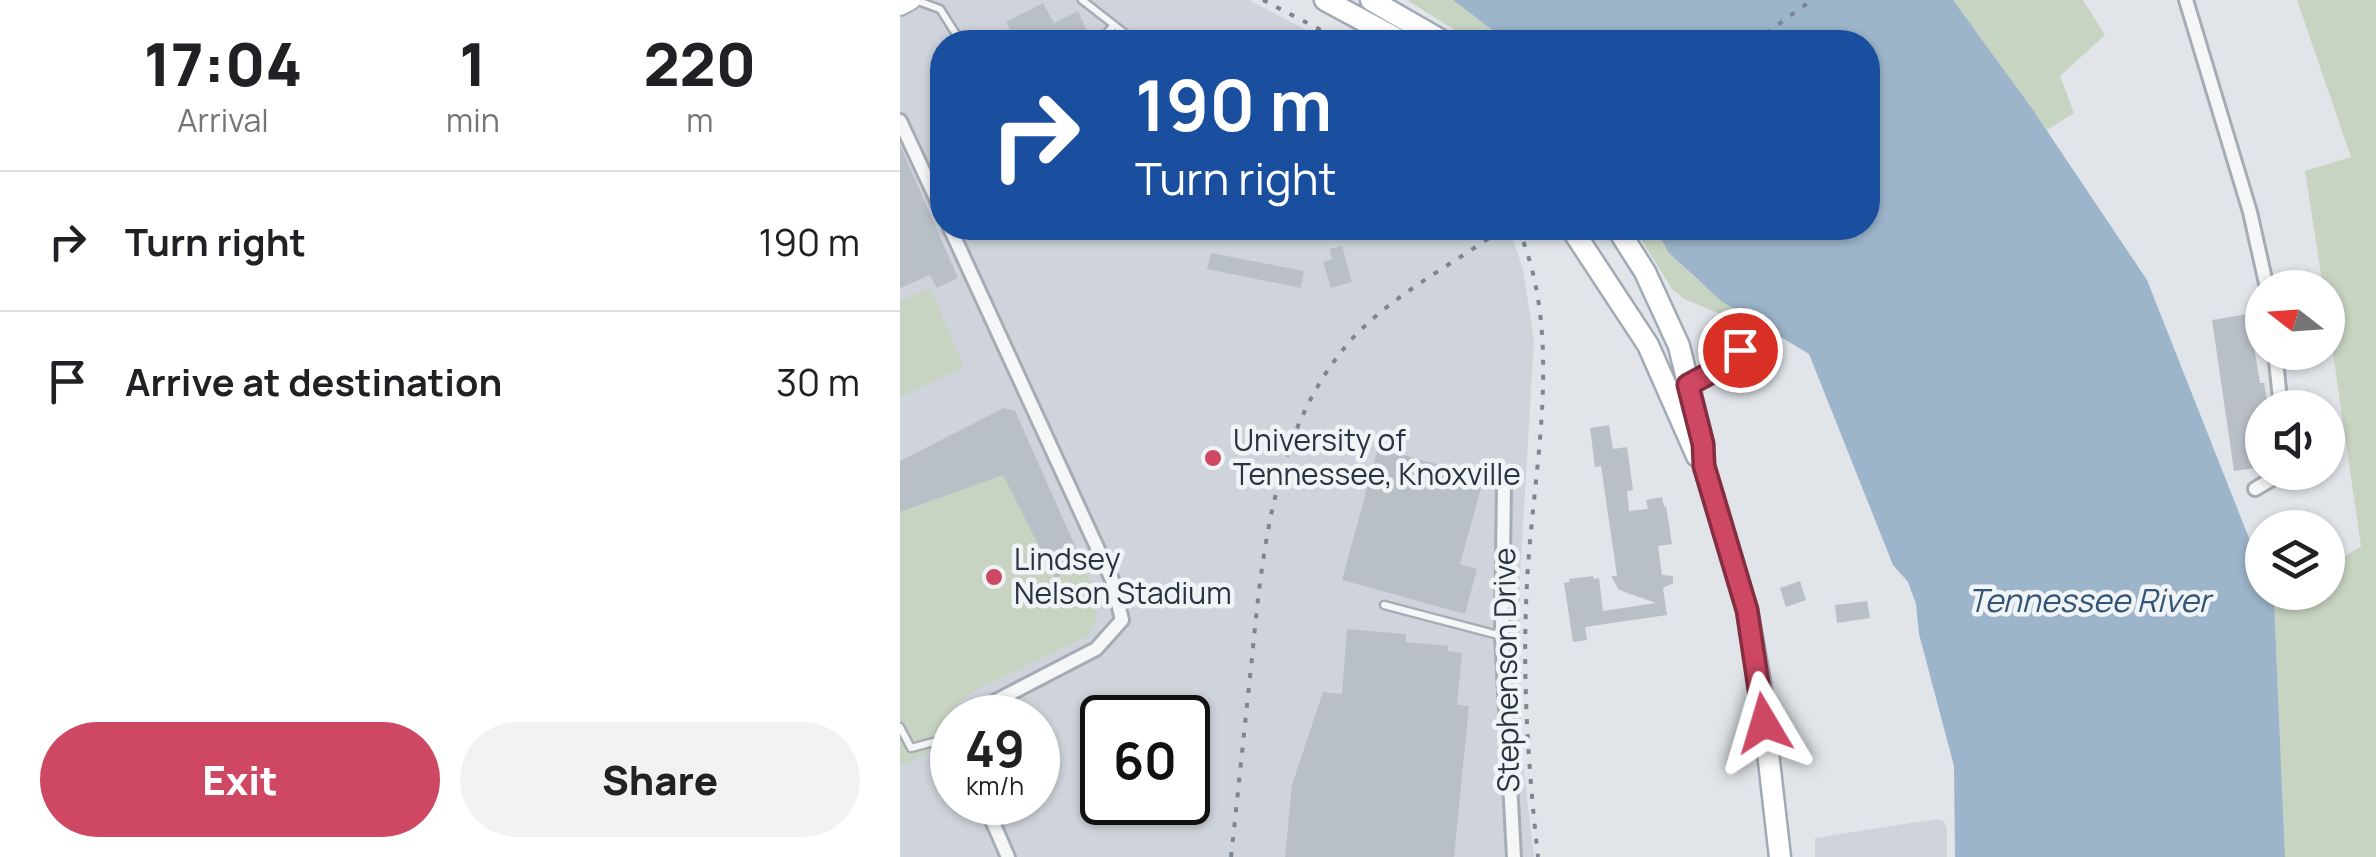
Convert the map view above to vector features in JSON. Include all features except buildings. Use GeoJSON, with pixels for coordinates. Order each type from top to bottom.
{"type":"FeatureCollection","features":[{"type":"Feature","properties":{"kind":"main road"},"geometry":{"type":"LineString","coordinates":[[1325,0],[1381,30]]}},
{"type":"Feature","properties":{"kind":"main road"},"geometry":{"type":"LineString","coordinates":[[1371,0],[1423,30]]}},
{"type":"Feature","properties":{"kind":"main road"},"geometry":{"type":"LineString","coordinates":[[1580,240],[1648,346],[1691,447],[1704,466]]}},
{"type":"Feature","properties":{"kind":"main road"},"geometry":{"type":"LineString","coordinates":[[1624,240],[1669,322],[1703,444],[1704,466],[1747,610],[1760,683],[1780,857]]}},
{"type":"Feature","properties":{"kind":"street"},"geometry":{"type":"LineString","coordinates":[[900,6],[913,0]]}},
{"type":"Feature","properties":{"kind":"street"},"geometry":{"type":"LineString","coordinates":[[2186,0],[2250,212],[2263,270]]}},
{"type":"Feature","properties":{"kind":"street"},"geometry":{"type":"LineString","coordinates":[[900,120],[930,185]]}},
{"type":"Feature","properties":{"kind":"street"},"geometry":{"type":"LineString","coordinates":[[955,240],[1113,582],[1122,620],[1096,649],[1007,695]]}},
{"type":"Feature","properties":{"kind":"street","name":"Stephenson Drive"},"geometry":{"type":"LineString","coordinates":[[1504,483],[1502,636],[1514,857]]}},
{"type":"Feature","properties":{"kind":"street"},"geometry":{"type":"LineString","coordinates":[[994,825],[1008,857]]}},
{"type":"Feature","properties":{"kind":"lane"},"geometry":{"type":"LineString","coordinates":[[913,0],[940,9],[953,30]]}},
{"type":"Feature","properties":{"kind":"lane"},"geometry":{"type":"LineString","coordinates":[[1082,0],[1120,30]]}},
{"type":"Feature","properties":{"kind":"lane"},"geometry":{"type":"LineString","coordinates":[[1110,30],[1114,25]]}},
{"type":"Feature","properties":{"kind":"lane"},"geometry":{"type":"LineString","coordinates":[[1688,385],[1725,365],[1762,326]]}},
{"type":"Feature","properties":{"kind":"lane"},"geometry":{"type":"LineString","coordinates":[[1384,605],[1502,636]]}},
{"type":"Feature","properties":{"kind":"lane"},"geometry":{"type":"LineString","coordinates":[[900,727],[911,748],[930,743]]}},
{"type":"Feature","properties":{"kind":"shaded area","name":"University of Tennessee, Knoxville"},"geometry":{"type":"Polygon","coordinates":[[[900,0],[1249,0],[1306,30],[930,30],[930,240],[1513,240],[1523,269],[1534,340],[1520,576],[1521,746],[1534,857],[900,857],[900,0]]]}},
{"type":"Feature","properties":{"kind":"shaded area"},"geometry":{"type":"Polygon","coordinates":[[[1936,819],[1944,821],[1947,831],[1947,857],[1815,857],[1815,838],[1936,819]]]}},
{"type":"Feature","properties":{"kind":"green space"},"geometry":{"type":"Polygon","coordinates":[[[1407,0],[1453,0],[1492,30],[1455,30],[1407,0]]]}},
{"type":"Feature","properties":{"kind":"green space"},"geometry":{"type":"Polygon","coordinates":[[[1953,0],[2083,0],[2105,35],[2060,76],[2074,113],[2047,130],[1953,0]]]}},
{"type":"Feature","properties":{"kind":"green space"},"geometry":{"type":"Polygon","coordinates":[[[2297,0],[2376,0],[2376,857],[2285,857],[2274,610],[2345,610],[2345,556],[2361,546],[2345,436],[2345,390],[2338,390],[2335,370],[2345,370],[2345,270],[2320,270],[2305,171],[2351,157],[2297,0]]]}},
{"type":"Feature","properties":{"kind":"green space"},"geometry":{"type":"Polygon","coordinates":[[[1641,240],[1663,240],[1708,289],[1749,317],[1748,323],[1684,299],[1672,289],[1641,240]]]}},
{"type":"Feature","properties":{"kind":"green space"},"geometry":{"type":"Polygon","coordinates":[[[930,288],[964,367],[900,397],[900,301],[930,288]]]}},
{"type":"Feature","properties":{"kind":"green space","name":"Lindsey Nelson Stadium"},"geometry":{"type":"Polygon","coordinates":[[[1004,408],[1015,411],[1094,590],[1096,618],[1088,636],[968,695],[930,695],[930,752],[900,766],[900,461],[1004,408]]]}},
{"type":"Feature","properties":{"kind":"water","name":"Tennessee River"},"geometry":{"type":"Polygon","coordinates":[[[1453,0],[1953,0],[2033,110],[2147,280],[2245,528],[2245,610],[2274,610],[2285,857],[1955,857],[1954,766],[1919,634],[1916,604],[1908,582],[1893,565],[1809,354],[1721,301],[1668,252],[1662,240],[1880,240],[1880,30],[1492,30],[1453,0]]]}},
{"type":"Feature","properties":{"kind":"railway"},"geometry":{"type":"LineString","coordinates":[[1263,0],[1321,30]]}},
{"type":"Feature","properties":{"kind":"railway"},"geometry":{"type":"LineString","coordinates":[[1771,30],[1812,0]]}},
{"type":"Feature","properties":{"kind":"railway"},"geometry":{"type":"LineString","coordinates":[[1231,857],[1267,538],[1288,454],[1304,413],[1324,375],[1368,323],[1485,240]]}},
{"type":"Feature","properties":{"kind":"railway"},"geometry":{"type":"LineString","coordinates":[[1522,240],[1540,313],[1543,358],[1525,652],[1538,857]]}},
{"type":"Feature","properties":{"kind":"place","name":"University of Tennessee, Knoxville"},"geometry":{"type":"Point","coordinates":[1213,458]}},
{"type":"Feature","properties":{"kind":"place","name":"Lindsey Nelson Stadium"},"geometry":{"type":"Point","coordinates":[994,577]}},
{"type":"Feature","properties":{"kind":"route"},"geometry":{"type":"LineString","coordinates":[[1740,350],[1725,365],[1688,385],[1703,444],[1704,466],[1747,610],[1764,723]]}}]}
